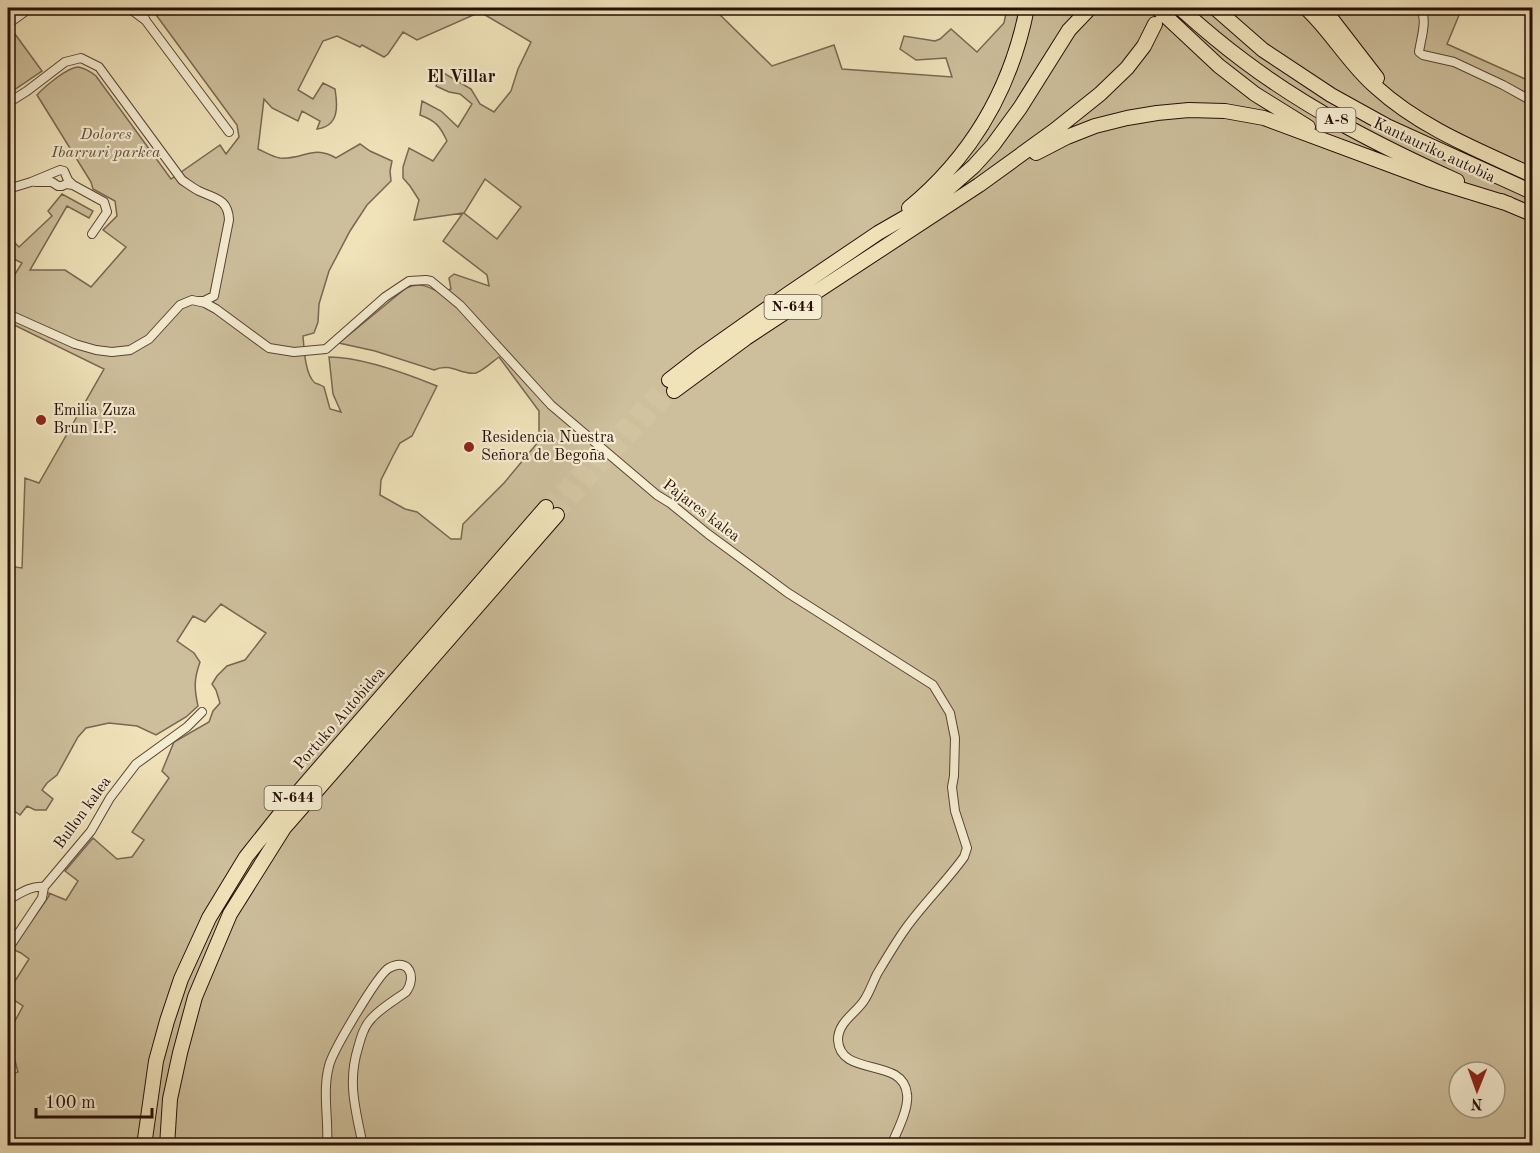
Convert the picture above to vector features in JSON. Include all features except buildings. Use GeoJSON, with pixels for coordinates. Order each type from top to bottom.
{"type":"FeatureCollection","features":[{"type":"Feature","properties":{"kind":"highway","name":"N-644"},"geometry":{"type":"LineString","coordinates":[[1027,8],[1022,32],[1005,84],[970,144],[946,174],[878,233],[700,356],[672,386],[980,185],[1056,130],[1100,94],[1135,58],[1155,24]]}},
{"type":"Feature","properties":{"kind":"highway"},"geometry":{"type":"LineString","coordinates":[[878,233],[932,202],[974,166],[1006,128],[1069,30],[1090,8]]}},
{"type":"Feature","properties":{"kind":"highway"},"geometry":{"type":"LineString","coordinates":[[1157,8],[1219,66],[1255,94],[1340,146],[1428,179],[1509,204]]}},
{"type":"Feature","properties":{"kind":"highway","name":"Kantauriko autobia"},"geometry":{"type":"LineString","coordinates":[[1180,8],[1243,60],[1322,112],[1378,144],[1533,214]]}},
{"type":"Feature","properties":{"kind":"highway"},"geometry":{"type":"LineString","coordinates":[[1204,8],[1263,50]]}},
{"type":"Feature","properties":{"kind":"highway","name":"Kantauriko autobia"},"geometry":{"type":"LineString","coordinates":[[1215,8],[1263,50],[1331,95],[1388,126],[1533,192]]}},
{"type":"Feature","properties":{"kind":"highway"},"geometry":{"type":"LineString","coordinates":[[1306,8],[1376,88],[1404,109],[1433,129],[1533,175]]}},
{"type":"Feature","properties":{"kind":"highway"},"geometry":{"type":"LineString","coordinates":[[1323,8],[1404,109]]}},
{"type":"Feature","properties":{"kind":"highway","name":"N-644"},"geometry":{"type":"LineString","coordinates":[[980,185],[1067,137],[1095,126],[1157,112],[1189,110],[1246,114],[1273,121],[1340,146]]}},
{"type":"Feature","properties":{"kind":"highway","name":"Portuko Autobidea"},"geometry":{"type":"LineString","coordinates":[[144,1146],[156,1061],[181,980],[209,918],[246,857],[288,804],[551,511],[284,828],[230,914],[195,997],[170,1099],[167,1146]]}},
{"type":"Feature","properties":{"kind":"street"},"geometry":{"type":"LineString","coordinates":[[8,24],[30,8]]}},
{"type":"Feature","properties":{"kind":"street"},"geometry":{"type":"LineString","coordinates":[[129,8],[146,21]]}},
{"type":"Feature","properties":{"kind":"street"},"geometry":{"type":"LineString","coordinates":[[140,8],[146,21],[229,132]]}},
{"type":"Feature","properties":{"kind":"street"},"geometry":{"type":"LineString","coordinates":[[1420,8],[1424,12],[1424,20],[1419,52],[1454,62],[1503,85],[1532,102]]}},
{"type":"Feature","properties":{"kind":"street"},"geometry":{"type":"LineString","coordinates":[[8,103],[65,62],[81,58],[99,67],[182,180],[219,199],[228,211],[229,220],[214,296],[216,309]]}},
{"type":"Feature","properties":{"kind":"street"},"geometry":{"type":"LineString","coordinates":[[8,189],[60,170],[64,171],[73,184],[104,202],[107,212],[92,234]]}},
{"type":"Feature","properties":{"kind":"street"},"geometry":{"type":"LineString","coordinates":[[31,182],[52,182],[58,186],[73,184]]}},
{"type":"Feature","properties":{"kind":"street","name":"Pajares kalea"},"geometry":{"type":"LineString","coordinates":[[192,300],[216,309],[269,348],[294,352],[326,349],[385,297],[409,281],[431,281],[460,305],[551,405],[657,495],[788,593],[933,685],[950,713],[956,738],[952,787],[955,811],[966,848],[964,857],[905,928],[864,1001],[850,1014],[838,1038],[840,1050],[846,1058],[897,1075],[904,1083],[908,1093],[907,1106],[891,1146]]}},
{"type":"Feature","properties":{"kind":"street"},"geometry":{"type":"LineString","coordinates":[[8,314],[75,344],[112,352],[130,350],[149,339],[180,306],[192,300],[204,301],[214,296]]}},
{"type":"Feature","properties":{"kind":"street","name":"Bullon kalea"},"geometry":{"type":"LineString","coordinates":[[8,949],[42,898],[44,887],[91,831],[110,798],[136,764],[187,727],[202,712]]}},
{"type":"Feature","properties":{"kind":"street"},"geometry":{"type":"LineString","coordinates":[[8,900],[29,889],[44,887]]}},
{"type":"Feature","properties":{"kind":"street"},"geometry":{"type":"LineString","coordinates":[[327,1146],[328,1068],[333,1055],[381,975],[389,968],[400,965],[408,968],[412,977],[410,987],[406,993],[372,1018],[365,1028],[356,1052],[352,1085],[363,1146]]}},
{"type":"Feature","properties":{"kind":"green space","name":"Dolores Ibarruri parkea"},"geometry":{"type":"Polygon","coordinates":[[[151,8],[713,8],[772,66],[834,45],[842,69],[952,77],[946,58],[916,60],[900,49],[904,36],[935,41],[951,29],[977,52],[1004,23],[1007,8],[1462,8],[1447,44],[1532,82],[1532,1145],[8,1145],[8,1075],[18,1072],[8,1034],[23,1006],[8,996],[8,992],[29,959],[12,949],[49,893],[66,900],[78,881],[65,871],[93,838],[117,859],[132,857],[144,840],[132,832],[169,778],[162,771],[174,742],[209,722],[213,711],[220,703],[212,684],[217,676],[227,666],[245,660],[266,633],[221,604],[205,622],[193,616],[177,641],[194,653],[200,662],[195,684],[198,706],[186,717],[156,735],[137,726],[109,723],[86,728],[78,737],[57,775],[42,790],[53,799],[46,810],[35,810],[27,806],[20,815],[10,808],[8,810],[8,566],[22,568],[25,478],[39,483],[104,369],[8,322],[8,285],[22,263],[8,256],[8,236],[19,247],[52,216],[48,211],[62,194],[93,211],[89,218],[67,206],[30,270],[65,270],[91,287],[126,247],[103,230],[117,216],[115,201],[93,189],[91,182],[37,95],[68,70],[78,67],[90,72],[96,76],[171,179],[220,145],[226,154],[239,137],[237,125],[151,8]],[[480,12],[417,40],[403,32],[384,57],[362,45],[360,47],[337,36],[323,41],[298,90],[313,99],[323,83],[335,89],[337,102],[333,120],[330,124],[317,129],[320,121],[302,111],[298,121],[272,108],[264,99],[258,149],[280,158],[321,152],[336,158],[360,144],[392,161],[391,181],[367,205],[329,271],[319,304],[318,322],[314,333],[303,336],[306,361],[312,379],[324,387],[330,409],[341,412],[333,394],[329,357],[369,363],[437,386],[412,436],[400,443],[393,456],[381,480],[380,495],[405,509],[417,512],[451,539],[461,539],[463,524],[504,483],[539,441],[539,411],[499,357],[476,373],[466,373],[451,368],[434,370],[375,351],[339,343],[406,288],[416,285],[424,286],[440,293],[451,289],[449,278],[454,274],[489,286],[487,275],[443,241],[463,213],[414,220],[419,200],[403,178],[403,167],[409,148],[433,161],[447,141],[437,125],[420,115],[422,101],[441,111],[458,127],[472,104],[460,94],[436,86],[442,72],[471,89],[480,104],[494,112],[511,91],[518,69],[531,42],[480,12]],[[485,179],[464,213],[497,239],[521,207],[485,179]]]}},
{"type":"Feature","properties":{"kind":"green space"},"geometry":{"type":"Polygon","coordinates":[[[15,34],[42,71],[8,94],[8,39],[15,34]]]}},
{"type":"Feature","properties":{"kind":"tunnel"},"geometry":{"type":"LineString","coordinates":[[546,507],[669,380]]}},
{"type":"Feature","properties":{"kind":"tunnel"},"geometry":{"type":"LineString","coordinates":[[557,515],[674,391]]}},
{"type":"Feature","properties":{"kind":"place","name":"Emilia Zuza Brun I.P."},"geometry":{"type":"Point","coordinates":[41,420]}},
{"type":"Feature","properties":{"kind":"place","name":"Residencia Nuestra Señora de Begoña"},"geometry":{"type":"Point","coordinates":[469,447]}},
{"type":"Feature","properties":{"kind":"district","name":"El Villar"},"geometry":{"type":"Point","coordinates":[461,77]}}]}
